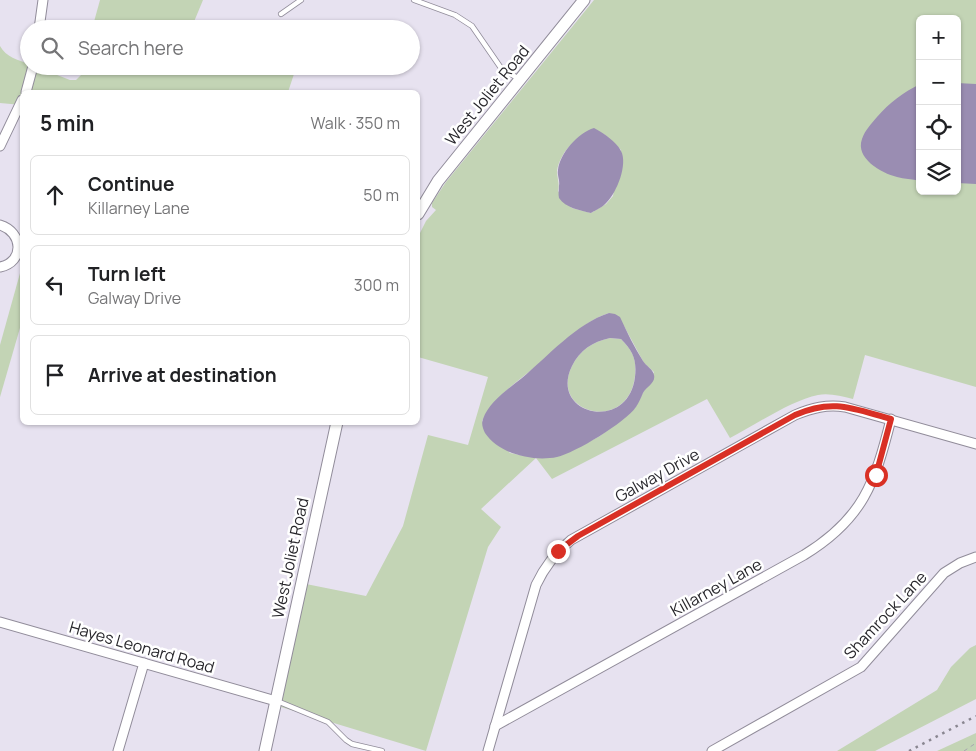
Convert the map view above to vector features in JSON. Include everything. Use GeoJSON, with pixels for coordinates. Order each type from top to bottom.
{"type":"FeatureCollection","features":[{"type":"Feature","properties":{"kind":"main road","name":"West Joliet Road"},"geometry":{"type":"LineString","coordinates":[[420,211],[438,181],[584,0]]}},
{"type":"Feature","properties":{"kind":"main road","name":"West Joliet Road"},"geometry":{"type":"LineString","coordinates":[[265,751],[336,425]]}},
{"type":"Feature","properties":{"kind":"street"},"geometry":{"type":"LineString","coordinates":[[40,20],[43,0]]}},
{"type":"Feature","properties":{"kind":"street"},"geometry":{"type":"LineString","coordinates":[[27,90],[31,75]]}},
{"type":"Feature","properties":{"kind":"street"},"geometry":{"type":"LineString","coordinates":[[0,146],[20,104]]}},
{"type":"Feature","properties":{"kind":"street"},"geometry":{"type":"LineString","coordinates":[[0,225],[7,227],[17,238],[20,253],[10,263],[0,267]]}},
{"type":"Feature","properties":{"kind":"street","name":"Galway Drive"},"geometry":{"type":"LineString","coordinates":[[488,751],[536,586],[548,563],[564,545],[787,420],[810,409],[838,406],[891,419],[976,444]]}},
{"type":"Feature","properties":{"kind":"street","name":"Killarney Lane"},"geometry":{"type":"LineString","coordinates":[[495,726],[824,542],[849,520],[865,496],[880,463],[891,419]]}},
{"type":"Feature","properties":{"kind":"street","name":"Shamrock Lane"},"geometry":{"type":"LineString","coordinates":[[712,751],[861,667],[944,574],[960,563],[976,557]]}},
{"type":"Feature","properties":{"kind":"street","name":"Hayes Leonard Road"},"geometry":{"type":"LineString","coordinates":[[0,622],[276,700]]}},
{"type":"Feature","properties":{"kind":"street"},"geometry":{"type":"LineString","coordinates":[[118,751],[144,662]]}},
{"type":"Feature","properties":{"kind":"lane"},"geometry":{"type":"LineString","coordinates":[[281,14],[301,0]]}},
{"type":"Feature","properties":{"kind":"lane"},"geometry":{"type":"LineString","coordinates":[[414,0],[455,15],[472,26],[501,68],[520,79]]}},
{"type":"Feature","properties":{"kind":"lane"},"geometry":{"type":"LineString","coordinates":[[276,700],[328,722],[352,744],[382,751]]}},
{"type":"Feature","properties":{"kind":"path"},"geometry":{"type":"LineString","coordinates":[[964,751],[976,743]]}},
{"type":"Feature","properties":{"kind":"green space"},"geometry":{"type":"Polygon","coordinates":[[[100,0],[203,0],[195,20],[94,20],[100,0]]]}},
{"type":"Feature","properties":{"kind":"green space"},"geometry":{"type":"Polygon","coordinates":[[[594,0],[976,0],[976,387],[865,355],[853,399],[826,394],[808,398],[785,407],[730,438],[707,399],[552,479],[536,458],[481,509],[501,527],[488,547],[426,751],[281,707],[306,584],[366,596],[403,526],[428,435],[468,445],[488,377],[420,358],[420,233],[426,221],[436,210],[432,207],[432,203],[446,182],[594,0]],[[604,134],[576,141],[567,149],[562,156],[557,171],[558,191],[572,208],[591,213],[606,204],[613,196],[621,150],[604,134]],[[609,313],[591,321],[502,395],[487,412],[482,421],[510,453],[525,456],[545,457],[571,451],[600,436],[635,408],[654,372],[644,363],[624,326],[609,313]]]}},
{"type":"Feature","properties":{"kind":"green space"},"geometry":{"type":"Polygon","coordinates":[[[0,46],[9,55],[20,60],[20,75],[57,75],[70,80],[76,80],[81,75],[294,75],[289,90],[20,90],[20,105],[0,103],[0,46]]]}},
{"type":"Feature","properties":{"kind":"green space"},"geometry":{"type":"Polygon","coordinates":[[[20,273],[20,328],[0,397],[0,345],[20,273]]]}},
{"type":"Feature","properties":{"kind":"green space"},"geometry":{"type":"Polygon","coordinates":[[[610,338],[621,339],[629,348],[635,360],[635,376],[629,394],[619,406],[606,411],[592,411],[580,405],[571,396],[568,382],[572,366],[583,351],[592,344],[610,338]]]}},
{"type":"Feature","properties":{"kind":"green space"},"geometry":{"type":"Polygon","coordinates":[[[976,645],[976,699],[875,751],[837,751],[937,690],[951,667],[970,648],[976,645]]]}},
{"type":"Feature","properties":{"kind":"green space"},"geometry":{"type":"Polygon","coordinates":[[[976,733],[976,751],[937,751],[976,733]]]}},
{"type":"Feature","properties":{"kind":"shaded area"},"geometry":{"type":"Polygon","coordinates":[[[961,83],[976,84],[976,184],[961,183],[961,83]]]}},
{"type":"Feature","properties":{"kind":"shaded area"},"geometry":{"type":"Polygon","coordinates":[[[916,86],[916,180],[897,177],[877,168],[866,158],[861,146],[862,139],[871,124],[897,98],[916,86]]]}},
{"type":"Feature","properties":{"kind":"shaded area"},"geometry":{"type":"Polygon","coordinates":[[[594,128],[616,144],[621,151],[623,163],[618,185],[611,197],[604,205],[591,213],[577,210],[559,198],[558,172],[562,157],[571,144],[582,134],[594,128]]]}},
{"type":"Feature","properties":{"kind":"shaded area"},"geometry":{"type":"Polygon","coordinates":[[[609,313],[620,317],[644,363],[653,373],[654,380],[644,391],[636,407],[622,421],[600,436],[576,450],[557,457],[538,458],[517,455],[491,440],[485,433],[482,423],[494,401],[574,332],[609,313]],[[610,338],[598,342],[583,351],[575,360],[568,383],[571,396],[580,406],[592,411],[606,411],[619,406],[629,395],[635,377],[635,361],[629,348],[621,339],[610,338]]]}},
{"type":"Feature","properties":{"kind":"railway"},"geometry":{"type":"LineString","coordinates":[[909,751],[976,716]]}},
{"type":"Feature","properties":{"kind":"route"},"geometry":{"type":"LineString","coordinates":[[558,551],[578,536],[795,415],[817,407],[845,407],[891,419],[876,475]]}}]}
